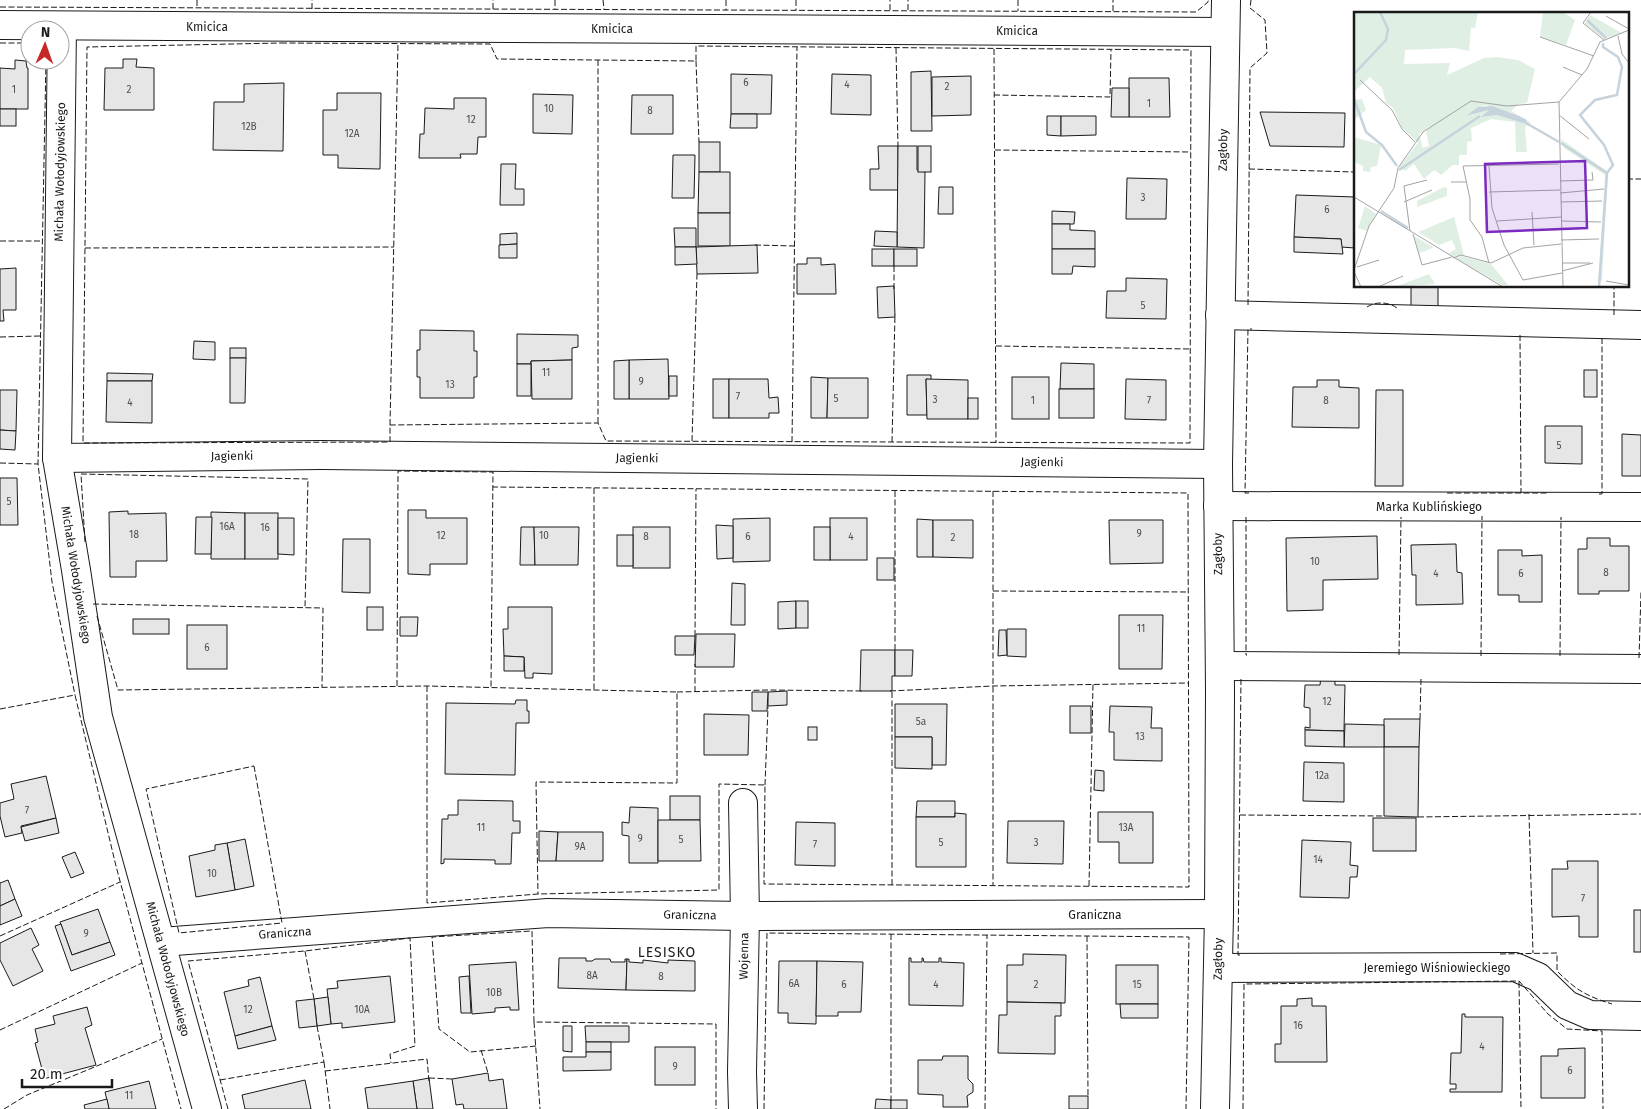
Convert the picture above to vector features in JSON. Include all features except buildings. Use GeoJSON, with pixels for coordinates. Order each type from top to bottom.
{"type":"FeatureCollection","features":[{"type":"Feature","properties":{"kind":"street","name":"Zagłoby"},"geometry":{"type":"LineString","coordinates":[[1215,1109],[1219,914],[1220,666],[1218,464],[1226,0]]}},
{"type":"Feature","properties":{"kind":"street","name":"Kmicica"},"geometry":{"type":"LineString","coordinates":[[0,25],[20,25]]}},
{"type":"Feature","properties":{"kind":"street","name":"Kmicica"},"geometry":{"type":"LineString","coordinates":[[70,26],[1224,32]]}},
{"type":"Feature","properties":{"kind":"street","name":"Michała Wołodyjowskiego"},"geometry":{"type":"LineString","coordinates":[[61,70],[57,458],[98,717],[207,1109]]}},
{"type":"Feature","properties":{"kind":"street"},"geometry":{"type":"LineString","coordinates":[[1220,315],[1641,325]]}},
{"type":"Feature","properties":{"kind":"street","name":"Jagienki"},"geometry":{"type":"LineString","coordinates":[[57,458],[320,454],[1218,464]]}},
{"type":"Feature","properties":{"kind":"street","name":"Marka Kublińskiego"},"geometry":{"type":"LineString","coordinates":[[1218,506],[1641,507]]}},
{"type":"Feature","properties":{"kind":"street"},"geometry":{"type":"LineString","coordinates":[[1220,666],[1641,669]]}},
{"type":"Feature","properties":{"kind":"street","name":"Wojenna"},"geometry":{"type":"LineString","coordinates":[[743,803],[745,916],[743,1109]]}},
{"type":"Feature","properties":{"kind":"street","name":"Graniczna"},"geometry":{"type":"LineString","coordinates":[[161,942],[548,913],[745,916],[1219,914]]}},
{"type":"Feature","properties":{"kind":"street","name":"Jeremiego Wiśniowieckiego"},"geometry":{"type":"LineString","coordinates":[[1218,968],[1515,967],[1538,977],[1567,1005],[1590,1015],[1641,1016]]}},
{"type":"Feature","properties":{"kind":"fence"},"geometry":{"type":"LineString","coordinates":[[197,0],[197,8]]}},
{"type":"Feature","properties":{"kind":"fence"},"geometry":{"type":"LineString","coordinates":[[312,0],[312,9]]}},
{"type":"Feature","properties":{"kind":"fence"},"geometry":{"type":"LineString","coordinates":[[493,0],[493,9]]}},
{"type":"Feature","properties":{"kind":"fence"},"geometry":{"type":"LineString","coordinates":[[555,0],[555,9]]}},
{"type":"Feature","properties":{"kind":"fence"},"geometry":{"type":"LineString","coordinates":[[603,0],[604,9]]}},
{"type":"Feature","properties":{"kind":"fence"},"geometry":{"type":"LineString","coordinates":[[726,0],[726,10]]}},
{"type":"Feature","properties":{"kind":"fence"},"geometry":{"type":"LineString","coordinates":[[796,0],[796,10]]}},
{"type":"Feature","properties":{"kind":"fence"},"geometry":{"type":"LineString","coordinates":[[890,0],[890,10]]}},
{"type":"Feature","properties":{"kind":"fence"},"geometry":{"type":"LineString","coordinates":[[908,0],[908,10]]}},
{"type":"Feature","properties":{"kind":"fence"},"geometry":{"type":"LineString","coordinates":[[1018,0],[1018,11]]}},
{"type":"Feature","properties":{"kind":"fence"},"geometry":{"type":"LineString","coordinates":[[1113,0],[1113,11]]}},
{"type":"Feature","properties":{"kind":"fence"},"geometry":{"type":"LineString","coordinates":[[0,7],[1196,12],[1209,0]]}},
{"type":"Feature","properties":{"kind":"fence"},"geometry":{"type":"LineString","coordinates":[[1248,305],[1250,68],[1267,53],[1265,20],[1250,8],[1251,0]]}},
{"type":"Feature","properties":{"kind":"fence"},"geometry":{"type":"LineString","coordinates":[[0,43],[20,43]]}},
{"type":"Feature","properties":{"kind":"fence"},"geometry":{"type":"LineString","coordinates":[[281,43],[490,44],[497,59],[696,61],[696,46],[1191,50],[1190,443],[606,441],[598,423],[390,425],[390,442],[83,443],[87,47],[281,43]]}},
{"type":"Feature","properties":{"kind":"fence"},"geometry":{"type":"LineString","coordinates":[[390,425],[398,43]]}},
{"type":"Feature","properties":{"kind":"fence"},"geometry":{"type":"LineString","coordinates":[[792,442],[797,47]]}},
{"type":"Feature","properties":{"kind":"fence"},"geometry":{"type":"LineString","coordinates":[[896,48],[898,146]]}},
{"type":"Feature","properties":{"kind":"fence"},"geometry":{"type":"LineString","coordinates":[[994,49],[996,443]]}},
{"type":"Feature","properties":{"kind":"fence"},"geometry":{"type":"LineString","coordinates":[[994,95],[1110,97],[1111,50]]}},
{"type":"Feature","properties":{"kind":"fence"},"geometry":{"type":"LineString","coordinates":[[598,60],[598,423]]}},
{"type":"Feature","properties":{"kind":"fence"},"geometry":{"type":"LineString","coordinates":[[696,61],[699,142]]}},
{"type":"Feature","properties":{"kind":"fence"},"geometry":{"type":"LineString","coordinates":[[46,70],[38,464],[52,582],[75,695]]}},
{"type":"Feature","properties":{"kind":"fence"},"geometry":{"type":"LineString","coordinates":[[995,150],[1191,152]]}},
{"type":"Feature","properties":{"kind":"fence"},"geometry":{"type":"LineString","coordinates":[[1249,169],[1354,172]]}},
{"type":"Feature","properties":{"kind":"fence"},"geometry":{"type":"LineString","coordinates":[[1628,179],[1641,179]]}},
{"type":"Feature","properties":{"kind":"fence"},"geometry":{"type":"LineString","coordinates":[[0,241],[42,241]]}},
{"type":"Feature","properties":{"kind":"fence"},"geometry":{"type":"LineString","coordinates":[[755,245],[795,246]]}},
{"type":"Feature","properties":{"kind":"fence"},"geometry":{"type":"LineString","coordinates":[[85,248],[394,247]]}},
{"type":"Feature","properties":{"kind":"fence"},"geometry":{"type":"LineString","coordinates":[[894,266],[894,289]]}},
{"type":"Feature","properties":{"kind":"fence"},"geometry":{"type":"LineString","coordinates":[[692,441],[697,274]]}},
{"type":"Feature","properties":{"kind":"fence"},"geometry":{"type":"LineString","coordinates":[[1614,288],[1614,315]]}},
{"type":"Feature","properties":{"kind":"fence"},"geometry":{"type":"LineString","coordinates":[[1367,307],[1382,303],[1390,304],[1397,308]]}},
{"type":"Feature","properties":{"kind":"fence"},"geometry":{"type":"LineString","coordinates":[[892,442],[895,314]]}},
{"type":"Feature","properties":{"kind":"fence"},"geometry":{"type":"LineString","coordinates":[[1249,493],[1245,493],[1248,329],[1252,329]]}},
{"type":"Feature","properties":{"kind":"fence"},"geometry":{"type":"LineString","coordinates":[[1520,335],[1521,493]]}},
{"type":"Feature","properties":{"kind":"fence"},"geometry":{"type":"LineString","coordinates":[[0,337],[40,336]]}},
{"type":"Feature","properties":{"kind":"fence"},"geometry":{"type":"LineString","coordinates":[[1599,494],[1602,494],[1602,337]]}},
{"type":"Feature","properties":{"kind":"fence"},"geometry":{"type":"LineString","coordinates":[[996,346],[1190,349]]}},
{"type":"Feature","properties":{"kind":"fence"},"geometry":{"type":"LineString","coordinates":[[0,463],[38,464]]}},
{"type":"Feature","properties":{"kind":"fence"},"geometry":{"type":"LineString","coordinates":[[397,686],[398,471],[493,472],[491,687]]}},
{"type":"Feature","properties":{"kind":"fence"},"geometry":{"type":"LineString","coordinates":[[85,542],[81,474],[308,479],[305,608]]}},
{"type":"Feature","properties":{"kind":"fence"},"geometry":{"type":"LineString","coordinates":[[427,686],[427,903],[538,894],[719,890],[719,784],[765,785],[764,884],[1189,887],[1188,493],[493,487]]}},
{"type":"Feature","properties":{"kind":"fence"},"geometry":{"type":"LineString","coordinates":[[594,488],[594,690]]}},
{"type":"Feature","properties":{"kind":"fence"},"geometry":{"type":"LineString","coordinates":[[695,636],[696,489]]}},
{"type":"Feature","properties":{"kind":"fence"},"geometry":{"type":"LineString","coordinates":[[895,491],[895,650]]}},
{"type":"Feature","properties":{"kind":"fence"},"geometry":{"type":"LineString","coordinates":[[993,491],[993,885]]}},
{"type":"Feature","properties":{"kind":"fence"},"geometry":{"type":"LineString","coordinates":[[1447,493],[1549,493]]}},
{"type":"Feature","properties":{"kind":"fence"},"geometry":{"type":"LineString","coordinates":[[1481,656],[1482,516]]}},
{"type":"Feature","properties":{"kind":"fence"},"geometry":{"type":"LineString","coordinates":[[1246,517],[1247,655]]}},
{"type":"Feature","properties":{"kind":"fence"},"geometry":{"type":"LineString","coordinates":[[1399,655],[1401,517]]}},
{"type":"Feature","properties":{"kind":"fence"},"geometry":{"type":"LineString","coordinates":[[1560,656],[1561,517]]}},
{"type":"Feature","properties":{"kind":"fence"},"geometry":{"type":"LineString","coordinates":[[993,591],[1188,592]]}},
{"type":"Feature","properties":{"kind":"fence"},"geometry":{"type":"LineString","coordinates":[[1639,658],[1641,592]]}},
{"type":"Feature","properties":{"kind":"fence"},"geometry":{"type":"LineString","coordinates":[[93,604],[323,608],[322,687]]}},
{"type":"Feature","properties":{"kind":"fence"},"geometry":{"type":"LineString","coordinates":[[97,616],[118,690],[427,686],[677,692],[677,783],[536,782],[538,894]]}},
{"type":"Feature","properties":{"kind":"fence"},"geometry":{"type":"LineString","coordinates":[[695,664],[695,692]]}},
{"type":"Feature","properties":{"kind":"fence"},"geometry":{"type":"LineString","coordinates":[[1240,955],[1238,955],[1241,677]]}},
{"type":"Feature","properties":{"kind":"fence"},"geometry":{"type":"LineString","coordinates":[[1420,719],[1421,678]]}},
{"type":"Feature","properties":{"kind":"fence"},"geometry":{"type":"LineString","coordinates":[[890,691],[993,686],[1189,683]]}},
{"type":"Feature","properties":{"kind":"fence"},"geometry":{"type":"LineString","coordinates":[[1089,886],[1093,684]]}},
{"type":"Feature","properties":{"kind":"fence"},"geometry":{"type":"LineString","coordinates":[[677,692],[768,690],[862,691]]}},
{"type":"Feature","properties":{"kind":"fence"},"geometry":{"type":"LineString","coordinates":[[892,691],[892,885]]}},
{"type":"Feature","properties":{"kind":"fence"},"geometry":{"type":"LineString","coordinates":[[0,709],[75,695],[116,866],[181,1109]]}},
{"type":"Feature","properties":{"kind":"fence"},"geometry":{"type":"LineString","coordinates":[[765,785],[768,707]]}},
{"type":"Feature","properties":{"kind":"fence"},"geometry":{"type":"LineString","coordinates":[[254,766],[282,923],[179,933],[146,789],[254,766]]}},
{"type":"Feature","properties":{"kind":"fence"},"geometry":{"type":"LineString","coordinates":[[1529,814],[1533,953]]}},
{"type":"Feature","properties":{"kind":"fence"},"geometry":{"type":"LineString","coordinates":[[1418,817],[1641,814]]}},
{"type":"Feature","properties":{"kind":"fence"},"geometry":{"type":"LineString","coordinates":[[1240,815],[1384,816]]}},
{"type":"Feature","properties":{"kind":"fence"},"geometry":{"type":"LineString","coordinates":[[0,936],[120,882]]}},
{"type":"Feature","properties":{"kind":"fence"},"geometry":{"type":"LineString","coordinates":[[536,1046],[470,1052],[439,1029],[432,937],[532,931],[534,1022],[716,1024],[716,1109]]}},
{"type":"Feature","properties":{"kind":"fence"},"geometry":{"type":"LineString","coordinates":[[764,1109],[767,933],[1189,937],[1186,1109]]}},
{"type":"Feature","properties":{"kind":"fence"},"geometry":{"type":"LineString","coordinates":[[891,934],[891,1101]]}},
{"type":"Feature","properties":{"kind":"fence"},"geometry":{"type":"LineString","coordinates":[[985,1109],[987,935]]}},
{"type":"Feature","properties":{"kind":"fence"},"geometry":{"type":"LineString","coordinates":[[1087,936],[1088,1096]]}},
{"type":"Feature","properties":{"kind":"fence"},"geometry":{"type":"LineString","coordinates":[[228,1109],[188,961],[305,951],[410,938],[415,1046],[390,1054],[391,1063]]}},
{"type":"Feature","properties":{"kind":"fence"},"geometry":{"type":"LineString","coordinates":[[305,951],[314,999]]}},
{"type":"Feature","properties":{"kind":"fence"},"geometry":{"type":"LineString","coordinates":[[1500,954],[1557,953],[1557,971],[1564,978],[1582,992],[1612,1004]]}},
{"type":"Feature","properties":{"kind":"fence"},"geometry":{"type":"LineString","coordinates":[[0,1030],[142,963]]}},
{"type":"Feature","properties":{"kind":"fence"},"geometry":{"type":"LineString","coordinates":[[1243,1109],[1244,984],[1519,981],[1548,1014],[1567,1029],[1602,1031],[1603,1109]]}},
{"type":"Feature","properties":{"kind":"fence"},"geometry":{"type":"LineString","coordinates":[[1519,982],[1521,1109]]}},
{"type":"Feature","properties":{"kind":"fence"},"geometry":{"type":"LineString","coordinates":[[534,1022],[540,1109]]}},
{"type":"Feature","properties":{"kind":"fence"},"geometry":{"type":"LineString","coordinates":[[220,1080],[324,1062],[317,1026]]}},
{"type":"Feature","properties":{"kind":"fence"},"geometry":{"type":"LineString","coordinates":[[4,1109],[27,1095],[162,1039]]}},
{"type":"Feature","properties":{"kind":"fence"},"geometry":{"type":"LineString","coordinates":[[481,1050],[488,1073]]}},
{"type":"Feature","properties":{"kind":"fence"},"geometry":{"type":"LineString","coordinates":[[325,1071],[427,1059],[429,1081]]}},
{"type":"Feature","properties":{"kind":"fence"},"geometry":{"type":"LineString","coordinates":[[324,1062],[330,1109]]}},
{"type":"Feature","properties":{"kind":"fence"},"geometry":{"type":"LineString","coordinates":[[429,1078],[452,1079]]}},
{"type":"Feature","properties":{"kind":"district","name":"LESISKO"},"geometry":{"type":"Point","coordinates":[667,952]}}]}
